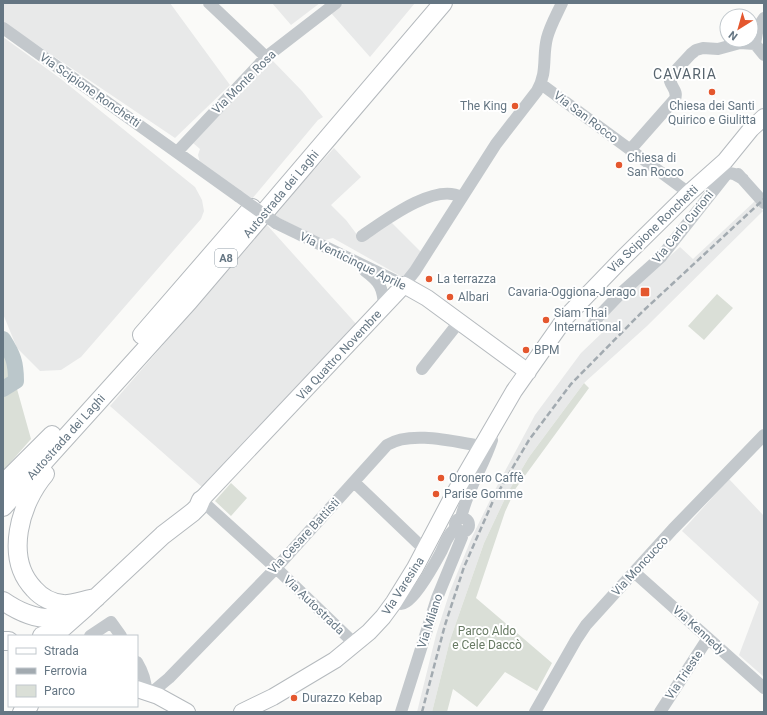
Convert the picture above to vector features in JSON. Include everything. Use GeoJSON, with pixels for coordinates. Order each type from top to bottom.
{"type":"FeatureCollection","features":[{"type":"Feature","properties":{"kind":"highway","name":"Autostrada dei Laghi"},"geometry":{"type":"LineString","coordinates":[[3,490],[155,320],[429,3]]}},
{"type":"Feature","properties":{"kind":"highway","name":"Autostrada dei Laghi"},"geometry":{"type":"LineString","coordinates":[[3,507],[189,301],[443,3]]}},
{"type":"Feature","properties":{"kind":"highway"},"geometry":{"type":"LineString","coordinates":[[90,603],[64,605],[50,601],[38,593],[26,579],[19,562],[17,549],[18,534],[21,522],[32,494],[41,479],[145,358],[189,301]]}},
{"type":"Feature","properties":{"kind":"highway"},"geometry":{"type":"LineString","coordinates":[[3,484],[52,435]]}},
{"type":"Feature","properties":{"kind":"highway"},"geometry":{"type":"LineString","coordinates":[[45,635],[59,631],[163,535],[193,512],[198,507],[201,500]]}},
{"type":"Feature","properties":{"kind":"highway"},"geometry":{"type":"LineString","coordinates":[[3,601],[15,609],[42,618],[67,617],[90,603]]}},
{"type":"Feature","properties":{"kind":"main road","name":"Via Scipione Ronchetti"},"geometry":{"type":"LineString","coordinates":[[485,440],[514,391],[566,317],[688,193],[725,161],[751,129],[764,117]]}},
{"type":"Feature","properties":{"kind":"main road","name":"Via Venticinque Aprile"},"geometry":{"type":"LineString","coordinates":[[404,285],[427,298],[528,372]]}},
{"type":"Feature","properties":{"kind":"main road","name":"Via Quattro Novembre"},"geometry":{"type":"LineString","coordinates":[[201,500],[404,285]]}},
{"type":"Feature","properties":{"kind":"main road","name":"Via Varesina"},"geometry":{"type":"LineString","coordinates":[[242,712],[257,706],[335,660],[369,632],[394,602],[425,550],[485,440]]}},
{"type":"Feature","properties":{"kind":"main road"},"geometry":{"type":"LineString","coordinates":[[145,691],[187,712]]}},
{"type":"Feature","properties":{"kind":"street"},"geometry":{"type":"LineString","coordinates":[[209,3],[266,57]]}},
{"type":"Feature","properties":{"kind":"street","name":"Via Monte Rosa"},"geometry":{"type":"LineString","coordinates":[[176,152],[266,57],[336,3]]}},
{"type":"Feature","properties":{"kind":"street","name":"Via Quattro Novembre"},"geometry":{"type":"LineString","coordinates":[[404,285],[415,271],[496,144],[541,84],[544,75],[547,38],[562,3]]}},
{"type":"Feature","properties":{"kind":"street","name":"Via Scipione Ronchetti"},"geometry":{"type":"LineString","coordinates":[[3,28],[176,152]]}},
{"type":"Feature","properties":{"kind":"street"},"geometry":{"type":"LineString","coordinates":[[630,150],[676,99],[677,95],[670,81],[678,68],[691,54],[703,48],[718,50],[724,48]]}},
{"type":"Feature","properties":{"kind":"street","name":"Via San Rocco"},"geometry":{"type":"LineString","coordinates":[[541,84],[688,193]]}},
{"type":"Feature","properties":{"kind":"street","name":"Via Venticinque Aprile"},"geometry":{"type":"LineString","coordinates":[[176,152],[276,223],[404,285]]}},
{"type":"Feature","properties":{"kind":"street"},"geometry":{"type":"LineString","coordinates":[[725,161],[744,179],[764,203]]}},
{"type":"Feature","properties":{"kind":"street","name":"Via Carlo Curioni"},"geometry":{"type":"LineString","coordinates":[[592,326],[599,316],[622,293],[661,257],[725,176],[729,173],[744,179]]}},
{"type":"Feature","properties":{"kind":"street"},"geometry":{"type":"LineString","coordinates":[[362,236],[387,219],[425,198],[444,194],[456,194],[461,198]]}},
{"type":"Feature","properties":{"kind":"street"},"geometry":{"type":"LineString","coordinates":[[344,257],[373,277],[380,284],[384,294],[384,306]]}},
{"type":"Feature","properties":{"kind":"street"},"geometry":{"type":"LineString","coordinates":[[422,369],[460,322]]}},
{"type":"Feature","properties":{"kind":"street","name":"Via Moncucco"},"geometry":{"type":"LineString","coordinates":[[535,712],[586,625],[764,434]]}},
{"type":"Feature","properties":{"kind":"street","name":"Via Cesare Battisti"},"geometry":{"type":"LineString","coordinates":[[145,691],[169,678],[276,568],[387,445],[393,441],[418,437],[485,440]]}},
{"type":"Feature","properties":{"kind":"street"},"geometry":{"type":"LineString","coordinates":[[460,526],[468,494],[488,454],[492,440],[485,440]]}},
{"type":"Feature","properties":{"kind":"street"},"geometry":{"type":"LineString","coordinates":[[354,482],[425,550]]}},
{"type":"Feature","properties":{"kind":"street","name":"Via Autostrada"},"geometry":{"type":"LineString","coordinates":[[201,500],[276,568],[356,644]]}},
{"type":"Feature","properties":{"kind":"street","name":"Via Milano"},"geometry":{"type":"LineString","coordinates":[[394,602],[400,604],[407,602],[415,593],[440,554],[452,530],[460,526],[462,537],[437,598],[401,712]]}},
{"type":"Feature","properties":{"kind":"street","name":"Via Kennedy"},"geometry":{"type":"LineString","coordinates":[[634,572],[764,688]]}},
{"type":"Feature","properties":{"kind":"street"},"geometry":{"type":"LineString","coordinates":[[92,635],[111,622],[120,635]]}},
{"type":"Feature","properties":{"kind":"street","name":"Via Trieste"},"geometry":{"type":"LineString","coordinates":[[660,712],[708,638]]}},
{"type":"Feature","properties":{"kind":"street"},"geometry":{"type":"LineString","coordinates":[[138,664],[146,683],[145,691]]}},
{"type":"Feature","properties":{"kind":"shaded area"},"geometry":{"type":"Polygon","coordinates":[[[3,3],[170,3],[230,85],[175,138],[3,22],[3,3]]]}},
{"type":"Feature","properties":{"kind":"shaded area"},"geometry":{"type":"Polygon","coordinates":[[[272,3],[320,3],[291,25],[272,3]]]}},
{"type":"Feature","properties":{"kind":"shaded area"},"geometry":{"type":"Polygon","coordinates":[[[344,3],[415,3],[370,57],[331,13],[344,3]]]}},
{"type":"Feature","properties":{"kind":"shaded area"},"geometry":{"type":"Polygon","coordinates":[[[3,37],[61,79],[195,187],[202,200],[204,211],[201,219],[81,357],[61,370],[40,371],[17,348],[3,314],[3,37]]]}},
{"type":"Feature","properties":{"kind":"shaded area"},"geometry":{"type":"Polygon","coordinates":[[[272,60],[302,91],[323,117],[318,120],[251,200],[200,163],[198,155],[200,149],[193,143],[272,60]]]}},
{"type":"Feature","properties":{"kind":"shaded area"},"geometry":{"type":"Polygon","coordinates":[[[334,148],[361,177],[331,205],[346,220],[358,236],[391,222],[421,252],[404,278],[333,238],[325,240],[275,216],[334,148]]]}},
{"type":"Feature","properties":{"kind":"shaded area"},"geometry":{"type":"Polygon","coordinates":[[[755,201],[763,211],[647,326],[584,383],[529,457],[508,492],[484,543],[450,640],[432,712],[417,712],[436,635],[450,591],[472,537],[535,415],[581,353],[605,330],[605,322],[601,318],[609,310],[680,247],[693,259],[755,201]]]}},
{"type":"Feature","properties":{"kind":"shaded area"},"geometry":{"type":"Polygon","coordinates":[[[267,225],[358,326],[203,488],[110,406],[267,225]]]}},
{"type":"Feature","properties":{"kind":"shaded area"},"geometry":{"type":"Polygon","coordinates":[[[729,479],[764,516],[764,677],[739,655],[759,602],[682,531],[729,479]]]}},
{"type":"Feature","properties":{"kind":"green space"},"geometry":{"type":"Polygon","coordinates":[[[717,294],[733,308],[704,340],[688,326],[717,294]]]}},
{"type":"Feature","properties":{"kind":"green space"},"geometry":{"type":"Polygon","coordinates":[[[3,347],[10,364],[31,439],[3,471],[3,347]]]}},
{"type":"Feature","properties":{"kind":"green space","name":"Parco Aldo e Cele Daccò"},"geometry":{"type":"Polygon","coordinates":[[[584,383],[589,388],[516,488],[505,512],[476,598],[552,663],[537,691],[505,672],[477,707],[453,689],[447,712],[432,712],[450,640],[484,543],[508,492],[529,457],[584,383]]]}},
{"type":"Feature","properties":{"kind":"green space"},"geometry":{"type":"Polygon","coordinates":[[[231,483],[247,498],[231,516],[215,501],[231,483]]]}},
{"type":"Feature","properties":{"kind":"waterway"},"geometry":{"type":"LineString","coordinates":[[3,339],[13,359],[16,381],[3,389]]}},
{"type":"Feature","properties":{"kind":"railway"},"geometry":{"type":"LineString","coordinates":[[422,712],[445,625],[464,567],[493,501],[529,440],[571,384],[642,312],[764,199]]}},
{"type":"Feature","properties":{"kind":"place","name":"Chiesa dei Santi Quirico e Giulitta"},"geometry":{"type":"Point","coordinates":[712,92]}},
{"type":"Feature","properties":{"kind":"place","name":"The King"},"geometry":{"type":"Point","coordinates":[515,106]}},
{"type":"Feature","properties":{"kind":"place","name":"Chiesa di San Rocco"},"geometry":{"type":"Point","coordinates":[619,165]}},
{"type":"Feature","properties":{"kind":"place","name":"La terrazza"},"geometry":{"type":"Point","coordinates":[429,279]}},
{"type":"Feature","properties":{"kind":"place","name":"Cavaria-Oggiona-Jerago"},"geometry":{"type":"Point","coordinates":[645,292]}},
{"type":"Feature","properties":{"kind":"place","name":"Albari"},"geometry":{"type":"Point","coordinates":[450,297]}},
{"type":"Feature","properties":{"kind":"place","name":"Siam Thai International"},"geometry":{"type":"Point","coordinates":[546,320]}},
{"type":"Feature","properties":{"kind":"place","name":"BPM"},"geometry":{"type":"Point","coordinates":[526,350]}},
{"type":"Feature","properties":{"kind":"place","name":"Oronero Caffè"},"geometry":{"type":"Point","coordinates":[441,478]}},
{"type":"Feature","properties":{"kind":"place","name":"Parise Gomme"},"geometry":{"type":"Point","coordinates":[436,494]}},
{"type":"Feature","properties":{"kind":"place","name":"Durazzo Kebap"},"geometry":{"type":"Point","coordinates":[294,698]}},
{"type":"Feature","properties":{"kind":"district","name":"CAVARIA"},"geometry":{"type":"Point","coordinates":[685,74]}}]}
